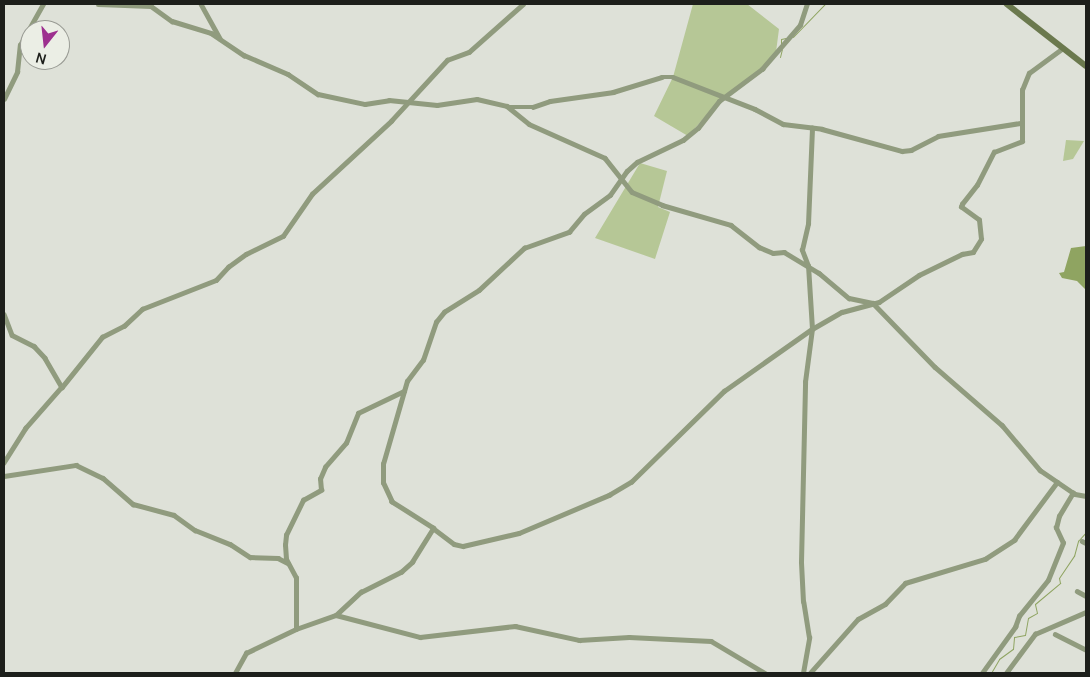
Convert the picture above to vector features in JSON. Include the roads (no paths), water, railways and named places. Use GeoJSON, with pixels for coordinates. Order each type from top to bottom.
{"type":"FeatureCollection","features":[{"type":"Feature","properties":{"kind":"street"},"geometry":{"type":"LineString","coordinates":[[4,98],[17,72],[20,45],[44,4]]}},
{"type":"Feature","properties":{"kind":"street"},"geometry":{"type":"LineString","coordinates":[[98,4],[109,7],[151,6],[172,21],[220,38],[244,55],[288,74],[318,94],[366,104],[408,102],[437,106],[477,99],[507,106],[533,107],[550,101],[613,92],[662,77],[673,77],[783,124],[812,128],[902,151],[911,150],[938,136],[1020,123]]}},
{"type":"Feature","properties":{"kind":"street"},"geometry":{"type":"LineString","coordinates":[[201,4],[220,38]]}},
{"type":"Feature","properties":{"kind":"street"},"geometry":{"type":"LineString","coordinates":[[4,463],[26,428],[102,337],[124,326],[142,310],[216,280],[228,267],[246,254],[283,236],[312,194],[408,102],[447,60],[468,52],[523,4]]}},
{"type":"Feature","properties":{"kind":"street"},"geometry":{"type":"LineString","coordinates":[[807,4],[800,25],[762,70],[724,98],[693,132],[637,162],[610,195],[584,214],[569,232],[524,248],[479,290],[444,312],[429,335],[423,360],[407,381],[384,458],[384,482],[392,502],[454,544],[463,546],[519,533],[610,495],[632,482],[724,391],[812,329],[842,312],[873,303],[919,275],[962,254],[973,252],[981,239],[979,220],[961,207],[962,204],[977,185],[994,152],[1022,141],[1020,123],[1022,90],[1028,73],[1063,48]]}},
{"type":"Feature","properties":{"kind":"street"},"geometry":{"type":"LineString","coordinates":[[1007,4],[1086,66]]}},
{"type":"Feature","properties":{"kind":"street"},"geometry":{"type":"LineString","coordinates":[[507,106],[529,124],[605,158],[632,192],[662,205],[731,225],[759,247],[773,253],[784,252],[808,266],[849,298],[873,303],[935,367],[1002,425],[1040,470],[1073,493],[1086,496]]}},
{"type":"Feature","properties":{"kind":"street"},"geometry":{"type":"LineString","coordinates":[[803,673],[810,638],[803,602],[801,562],[805,382],[812,329],[808,266],[802,250],[808,224],[812,128]]}},
{"type":"Feature","properties":{"kind":"street"},"geometry":{"type":"LineString","coordinates":[[4,314],[12,335],[34,346],[45,358],[62,387]]}},
{"type":"Feature","properties":{"kind":"street"},"geometry":{"type":"LineString","coordinates":[[296,629],[297,587],[290,563],[286,559],[286,535],[303,500],[321,490],[320,479],[325,467],[346,443],[358,413],[404,391]]}},
{"type":"Feature","properties":{"kind":"street"},"geometry":{"type":"LineString","coordinates":[[4,476],[76,465],[103,478],[133,504],[174,515],[195,530],[250,557],[278,558],[290,563]]}},
{"type":"Feature","properties":{"kind":"street"},"geometry":{"type":"LineString","coordinates":[[810,673],[858,620],[885,604],[905,583],[985,559],[1014,540],[1057,482]]}},
{"type":"Feature","properties":{"kind":"street"},"geometry":{"type":"LineString","coordinates":[[982,673],[1015,627],[1018,616],[1048,580],[1063,543],[1056,528],[1058,516],[1073,493]]}},
{"type":"Feature","properties":{"kind":"street"},"geometry":{"type":"LineString","coordinates":[[236,673],[242,656],[296,629],[336,616],[361,592],[401,572],[412,562],[433,528]]}},
{"type":"Feature","properties":{"kind":"street"},"geometry":{"type":"LineString","coordinates":[[1077,591],[1086,596]]}},
{"type":"Feature","properties":{"kind":"street"},"geometry":{"type":"LineString","coordinates":[[1006,673],[1035,634],[1086,612]]}},
{"type":"Feature","properties":{"kind":"street"},"geometry":{"type":"LineString","coordinates":[[336,616],[420,637],[515,626],[579,640],[629,637],[711,641],[765,673]]}},
{"type":"Feature","properties":{"kind":"street"},"geometry":{"type":"LineString","coordinates":[[1055,634],[1086,650]]}},
{"type":"Feature","properties":{"kind":"waterway"},"geometry":{"type":"LineString","coordinates":[[793,37],[825,4]]}},
{"type":"Feature","properties":{"kind":"waterway"},"geometry":{"type":"LineString","coordinates":[[781,45],[781,39],[786,38]]}},
{"type":"Feature","properties":{"kind":"waterway"},"geometry":{"type":"LineString","coordinates":[[780,57],[782,49]]}},
{"type":"Feature","properties":{"kind":"waterway"},"geometry":{"type":"LineString","coordinates":[[991,673],[999,659],[1013,649],[1014,637],[1025,635],[1028,618],[1037,613],[1035,604],[1060,583],[1059,578],[1074,556],[1078,541],[1086,532]]}}]}
